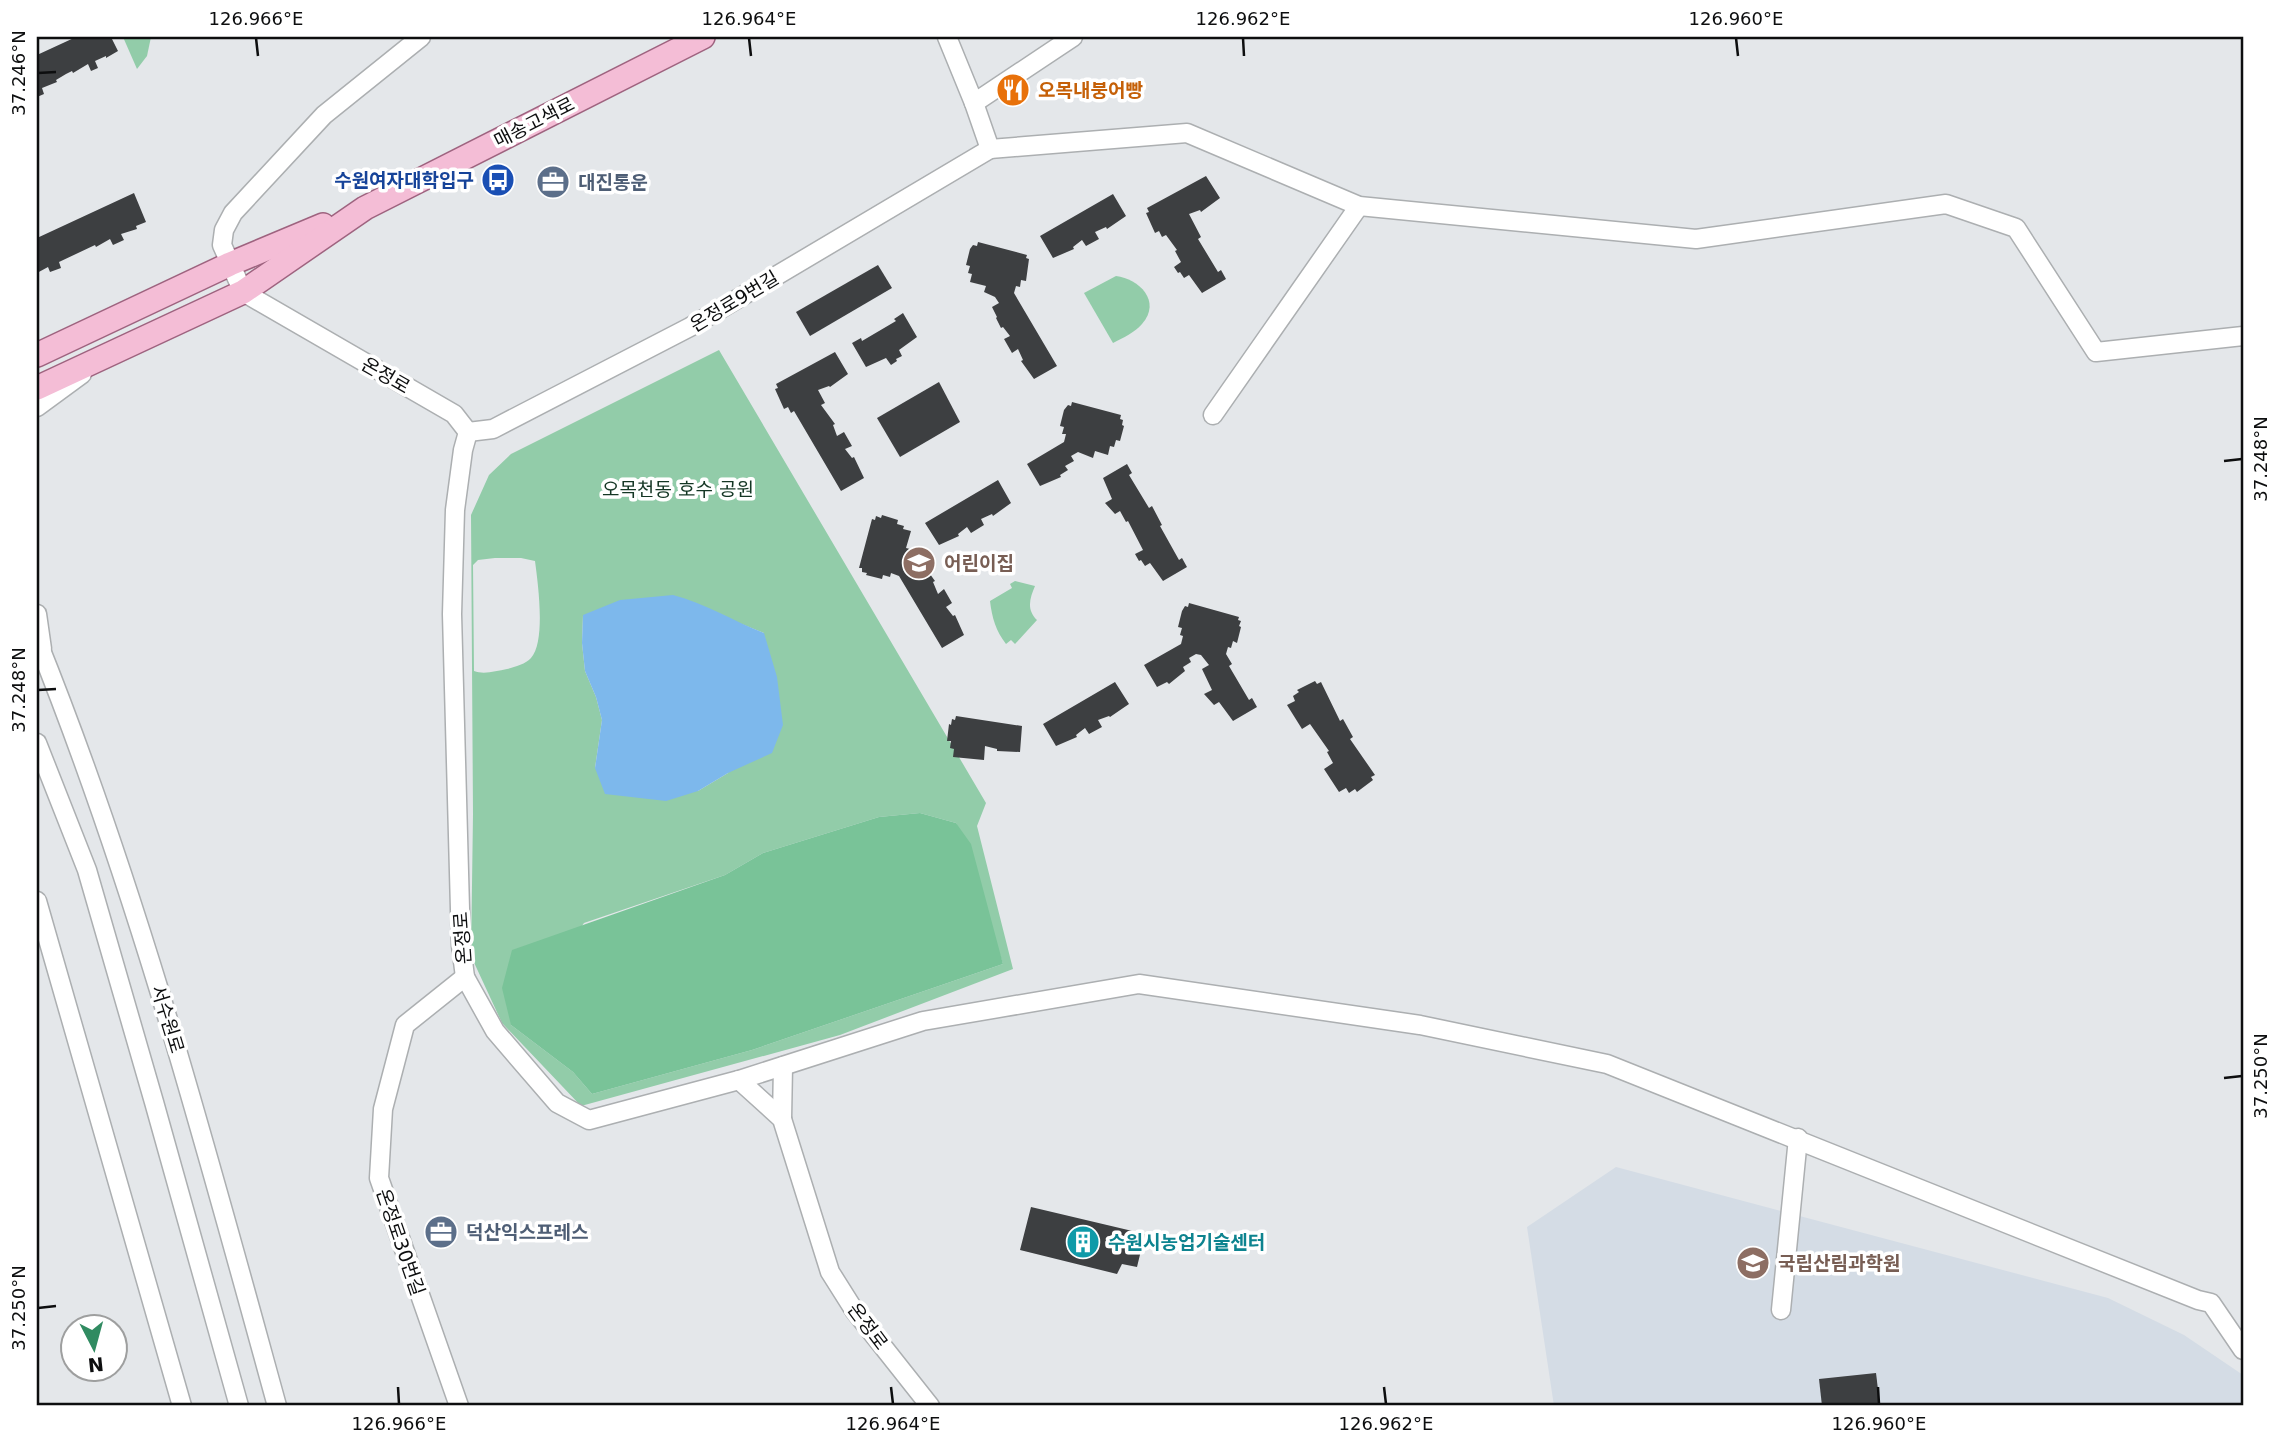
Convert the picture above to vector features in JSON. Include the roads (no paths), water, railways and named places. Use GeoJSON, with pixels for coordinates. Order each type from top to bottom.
{"type":"FeatureCollection","features":[{"type":"Feature","properties":{"kind":"main road","name":"매송고색로"},"geometry":{"type":"LineString","coordinates":[[37,355],[230,264],[365,208],[703,37]]}},
{"type":"Feature","properties":{"kind":"main road","name":"매송고색로"},"geometry":{"type":"LineString","coordinates":[[37,388],[243,292],[365,208]]}},
{"type":"Feature","properties":{"kind":"street"},"geometry":{"type":"LineString","coordinates":[[243,292],[222,245],[224,230],[233,213],[324,115],[421,37]]}},
{"type":"Feature","properties":{"kind":"street"},"geometry":{"type":"LineString","coordinates":[[947,37],[990,149],[1187,133],[1359,206],[1696,239],[1946,204],[2016,228],[2096,352],[2243,336]]}},
{"type":"Feature","properties":{"kind":"street"},"geometry":{"type":"LineString","coordinates":[[974,103],[1073,37]]}},
{"type":"Feature","properties":{"kind":"street","name":"온정로9번길"},"geometry":{"type":"LineString","coordinates":[[468,432],[493,429],[690,327],[990,149]]}},
{"type":"Feature","properties":{"kind":"street"},"geometry":{"type":"LineString","coordinates":[[1213,415],[1359,206]]}},
{"type":"Feature","properties":{"kind":"street","name":"온정로"},"geometry":{"type":"LineString","coordinates":[[243,292],[454,414],[468,432],[455,510],[452,614],[461,946],[465,977],[495,1031],[557,1103],[589,1119],[738,1080],[923,1021],[1139,984],[1420,1025],[1607,1064],[1798,1138],[2211,1303],[2243,1350]]}},
{"type":"Feature","properties":{"kind":"street"},"geometry":{"type":"LineString","coordinates":[[37,407],[104,358]]}},
{"type":"Feature","properties":{"kind":"street","name":"서수원로"},"geometry":{"type":"LineString","coordinates":[[37,614],[40,648],[138,920],[185,1076],[277,1406]]}},
{"type":"Feature","properties":{"kind":"street","name":"서수원로"},"geometry":{"type":"LineString","coordinates":[[37,743],[90,882],[239,1406]]}},
{"type":"Feature","properties":{"kind":"street"},"geometry":{"type":"LineString","coordinates":[[37,901],[182,1406]]}},
{"type":"Feature","properties":{"kind":"street","name":"온정로30번길"},"geometry":{"type":"LineString","coordinates":[[459,1406],[379,1178],[383,1109],[405,1025],[465,977]]}},
{"type":"Feature","properties":{"kind":"street"},"geometry":{"type":"LineString","coordinates":[[782,1119],[783,1066]]}},
{"type":"Feature","properties":{"kind":"street"},"geometry":{"type":"LineString","coordinates":[[738,1080],[782,1119]]}},
{"type":"Feature","properties":{"kind":"street","name":"온정로"},"geometry":{"type":"LineString","coordinates":[[782,1119],[830,1272],[854,1310],[930,1406]]}},
{"type":"Feature","properties":{"kind":"street"},"geometry":{"type":"LineString","coordinates":[[1781,1310],[1798,1138]]}},
{"type":"Feature","properties":{"kind":"water"},"geometry":{"type":"Polygon","coordinates":[[[673,595],[764,633],[777,677],[783,725],[772,753],[728,773],[698,791],[666,801],[605,794],[595,768],[602,720],[585,671],[583,615],[620,600],[673,595]]]}},
{"type":"Feature","properties":{"kind":"place","name":"오목내붕어빵"},"geometry":{"type":"Point","coordinates":[1013,90]}},
{"type":"Feature","properties":{"kind":"place","name":"수원여자대학입구"},"geometry":{"type":"Point","coordinates":[498,180]}},
{"type":"Feature","properties":{"kind":"place","name":"대진통운"},"geometry":{"type":"Point","coordinates":[553,182]}},
{"type":"Feature","properties":{"kind":"place","name":"어린이집"},"geometry":{"type":"Point","coordinates":[919,563]}},
{"type":"Feature","properties":{"kind":"place","name":"덕산익스프레스"},"geometry":{"type":"Point","coordinates":[441,1232]}},
{"type":"Feature","properties":{"kind":"place","name":"수원시농업기술센터"},"geometry":{"type":"Point","coordinates":[1083,1242]}},
{"type":"Feature","properties":{"kind":"place","name":"국립산림과학원"},"geometry":{"type":"Point","coordinates":[1753,1263]}},
{"type":"Feature","properties":{"kind":"park label","name":"오목천동 호수 공원"},"geometry":{"type":"Point","coordinates":[678,489]}}]}
